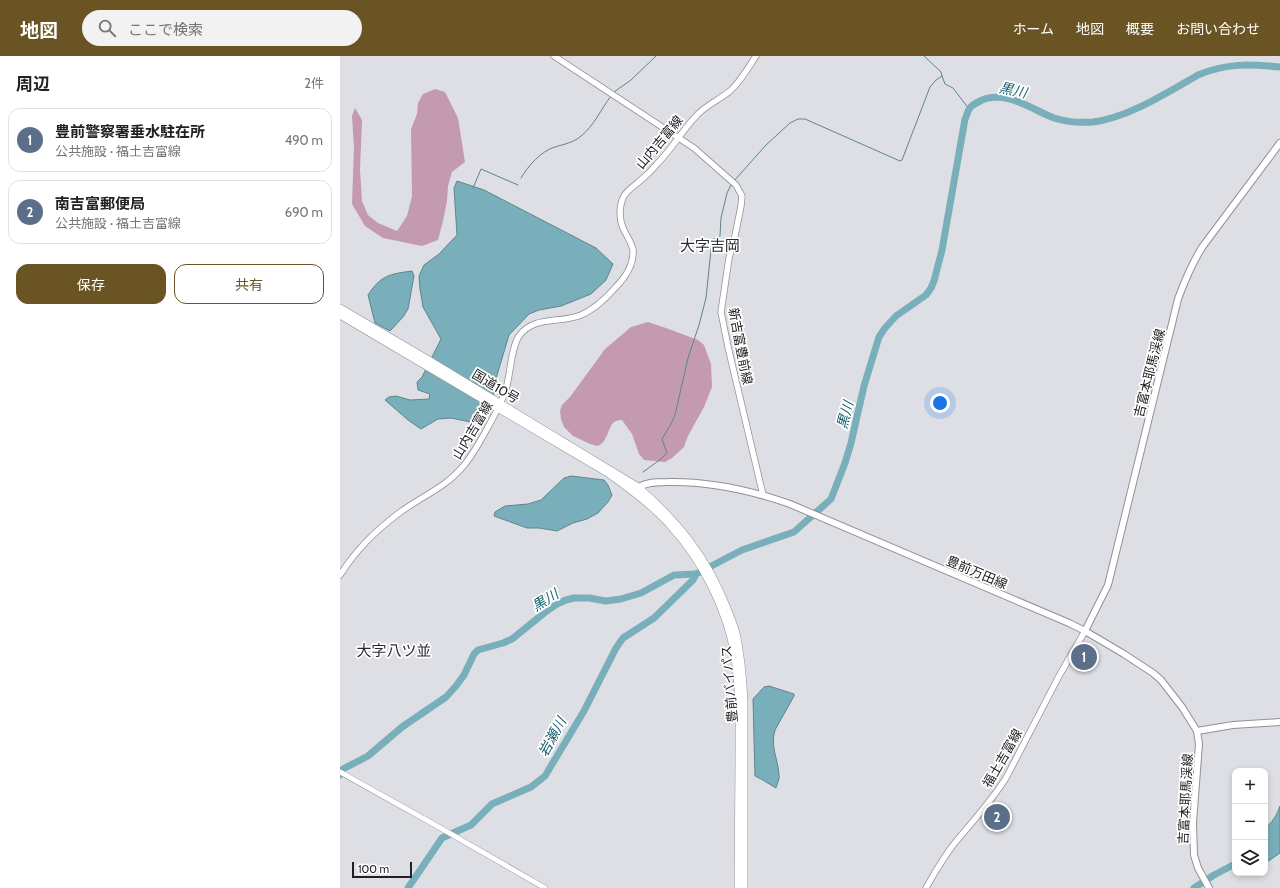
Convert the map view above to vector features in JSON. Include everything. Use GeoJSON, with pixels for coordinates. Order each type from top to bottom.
{"type":"FeatureCollection","features":[{"type":"Feature","properties":{"kind":"highway","name":"国道10号"},"geometry":{"type":"LineString","coordinates":[[340,308],[498,405],[574,446],[636,489]]}},
{"type":"Feature","properties":{"kind":"highway","name":"国道10号"},"geometry":{"type":"LineString","coordinates":[[340,315],[426,362]]}},
{"type":"Feature","properties":{"kind":"highway","name":"豊前バイパス"},"geometry":{"type":"LineString","coordinates":[[636,489],[661,507],[690,539],[700,559],[720,591],[734,636],[743,676],[744,888]]}},
{"type":"Feature","properties":{"kind":"highway","name":"豊前バイパス"},"geometry":{"type":"LineString","coordinates":[[734,636],[738,702],[738,888]]}},
{"type":"Feature","properties":{"kind":"main road","name":"新吉富豊前線"},"geometry":{"type":"LineString","coordinates":[[554,56],[694,148],[736,185],[742,196],[724,285],[721,312],[763,495]]}},
{"type":"Feature","properties":{"kind":"main road","name":"山内吉富線"},"geometry":{"type":"LineString","coordinates":[[340,575],[346,565],[381,526],[400,512],[432,493],[455,476],[465,465],[476,450],[507,384],[514,347],[518,337],[528,327],[536,323],[582,315],[599,305],[615,289],[630,266],[633,249],[622,227],[620,218],[624,195],[658,164],[700,112],[729,92],[739,81],[756,56]]}},
{"type":"Feature","properties":{"kind":"main road","name":"吉富本耶馬渓線"},"geometry":{"type":"LineString","coordinates":[[1085,631],[1108,584],[1178,299],[1184,282],[1203,246],[1280,143]]}},
{"type":"Feature","properties":{"kind":"main road","name":"豊前万田線"},"geometry":{"type":"LineString","coordinates":[[636,489],[651,483],[685,482],[712,484],[763,495],[810,512],[1012,598],[1085,631],[1153,673],[1161,680],[1182,707],[1196,732]]}},
{"type":"Feature","properties":{"kind":"main road","name":"福土吉富線"},"geometry":{"type":"LineString","coordinates":[[926,888],[957,840],[1000,788],[1059,676],[1085,631]]}},
{"type":"Feature","properties":{"kind":"main road"},"geometry":{"type":"LineString","coordinates":[[1196,732],[1233,724],[1280,722]]}},
{"type":"Feature","properties":{"kind":"main road","name":"吉富本耶馬渓線"},"geometry":{"type":"LineString","coordinates":[[1196,732],[1200,744],[1193,823],[1194,855],[1198,868],[1209,888]]}},
{"type":"Feature","properties":{"kind":"street"},"geometry":{"type":"LineString","coordinates":[[340,772],[545,888]]}},
{"type":"Feature","properties":{"kind":"shaded area"},"geometry":{"type":"Polygon","coordinates":[[[435,89],[445,92],[458,118],[465,162],[452,172],[438,240],[422,246],[383,238],[365,226],[352,204],[354,148],[352,116],[355,108],[362,120],[360,170],[362,201],[368,215],[378,223],[397,231],[407,216],[412,196],[411,129],[417,114],[418,103],[423,94],[435,89]]]}},
{"type":"Feature","properties":{"kind":"shaded area"},"geometry":{"type":"Polygon","coordinates":[[[648,322],[698,340],[704,345],[711,364],[712,387],[704,407],[688,436],[684,447],[665,462],[644,460],[639,454],[632,434],[622,420],[618,420],[612,424],[604,441],[598,446],[573,436],[564,427],[560,411],[562,405],[570,397],[605,349],[631,327],[648,322]]]}},
{"type":"Feature","properties":{"kind":"water"},"geometry":{"type":"Polygon","coordinates":[[[457,181],[484,190],[596,248],[613,264],[606,280],[591,294],[561,306],[539,310],[529,314],[509,335],[495,382],[490,415],[479,415],[476,423],[451,418],[438,419],[421,429],[385,400],[389,397],[396,396],[410,400],[429,399],[430,394],[418,390],[417,382],[422,377],[441,339],[423,307],[419,276],[424,265],[439,254],[457,235],[454,188],[457,181]]]}},
{"type":"Feature","properties":{"kind":"water"},"geometry":{"type":"Polygon","coordinates":[[[412,271],[414,276],[408,309],[390,331],[375,323],[368,295],[382,279],[398,273],[412,271]]]}},
{"type":"Feature","properties":{"kind":"water"},"geometry":{"type":"Polygon","coordinates":[[[571,476],[604,480],[608,485],[612,495],[598,513],[557,531],[527,528],[494,516],[495,512],[505,506],[528,504],[541,500],[564,478],[571,476]]]}},
{"type":"Feature","properties":{"kind":"water"},"geometry":{"type":"Polygon","coordinates":[[[769,686],[794,694],[775,730],[773,742],[779,777],[776,788],[755,776],[753,699],[764,687],[769,686]]]}},
{"type":"Feature","properties":{"kind":"water"},"geometry":{"type":"Polygon","coordinates":[[[1280,806],[1280,853],[1268,861],[1268,826],[1280,806]]]}},
{"type":"Feature","properties":{"kind":"waterway"},"geometry":{"type":"LineString","coordinates":[[614,92],[631,80],[656,56]]}},
{"type":"Feature","properties":{"kind":"waterway"},"geometry":{"type":"LineString","coordinates":[[924,56],[941,72],[945,84],[953,88],[969,109]]}},
{"type":"Feature","properties":{"kind":"waterway","name":"黒川"},"geometry":{"type":"LineString","coordinates":[[340,775],[343,769],[368,756],[402,727],[446,697],[464,675],[474,654],[478,650],[512,639],[557,604],[574,598],[589,598],[606,601],[621,599],[641,593],[674,575],[696,574],[742,550],[794,532],[831,499],[851,443],[864,386],[879,337],[896,316],[926,295],[934,281],[942,250],[965,119],[968,111],[973,105],[989,98],[999,97],[1018,102],[1054,118],[1074,122],[1093,122],[1106,120],[1134,110],[1198,75],[1219,68],[1238,65],[1280,67]]}},
{"type":"Feature","properties":{"kind":"waterway"},"geometry":{"type":"LineString","coordinates":[[734,181],[766,145],[790,123],[798,119],[805,119],[900,161],[902,160],[930,87],[942,76]]}},
{"type":"Feature","properties":{"kind":"waterway"},"geometry":{"type":"LineString","coordinates":[[521,178],[531,164],[540,155],[550,149],[575,140],[586,132],[611,96]]}},
{"type":"Feature","properties":{"kind":"waterway"},"geometry":{"type":"LineString","coordinates":[[473,188],[481,169],[518,185]]}},
{"type":"Feature","properties":{"kind":"waterway"},"geometry":{"type":"LineString","coordinates":[[643,472],[667,453],[662,439],[675,415],[688,358],[706,298],[712,240],[720,236],[721,218],[727,193],[731,185]]}},
{"type":"Feature","properties":{"kind":"waterway","name":"岩瀬川"},"geometry":{"type":"LineString","coordinates":[[408,888],[442,838],[471,825],[492,804],[531,787],[545,776],[584,711],[616,648],[623,638],[654,618],[693,580],[696,574]]}},
{"type":"Feature","properties":{"kind":"waterway"},"geometry":{"type":"LineString","coordinates":[[1194,888],[1232,866]]}},
{"type":"Feature","properties":{"kind":"place","name":"豊前警察署垂水駐在所"},"geometry":{"type":"Point","coordinates":[1084,657]}},
{"type":"Feature","properties":{"kind":"place","name":"南吉富郵便局"},"geometry":{"type":"Point","coordinates":[997,817]}},
{"type":"Feature","properties":{"kind":"district","name":"大字吉岡"},"geometry":{"type":"Point","coordinates":[710,246]}},
{"type":"Feature","properties":{"kind":"district","name":"大字八ツ並"},"geometry":{"type":"Point","coordinates":[394,651]}}]}
